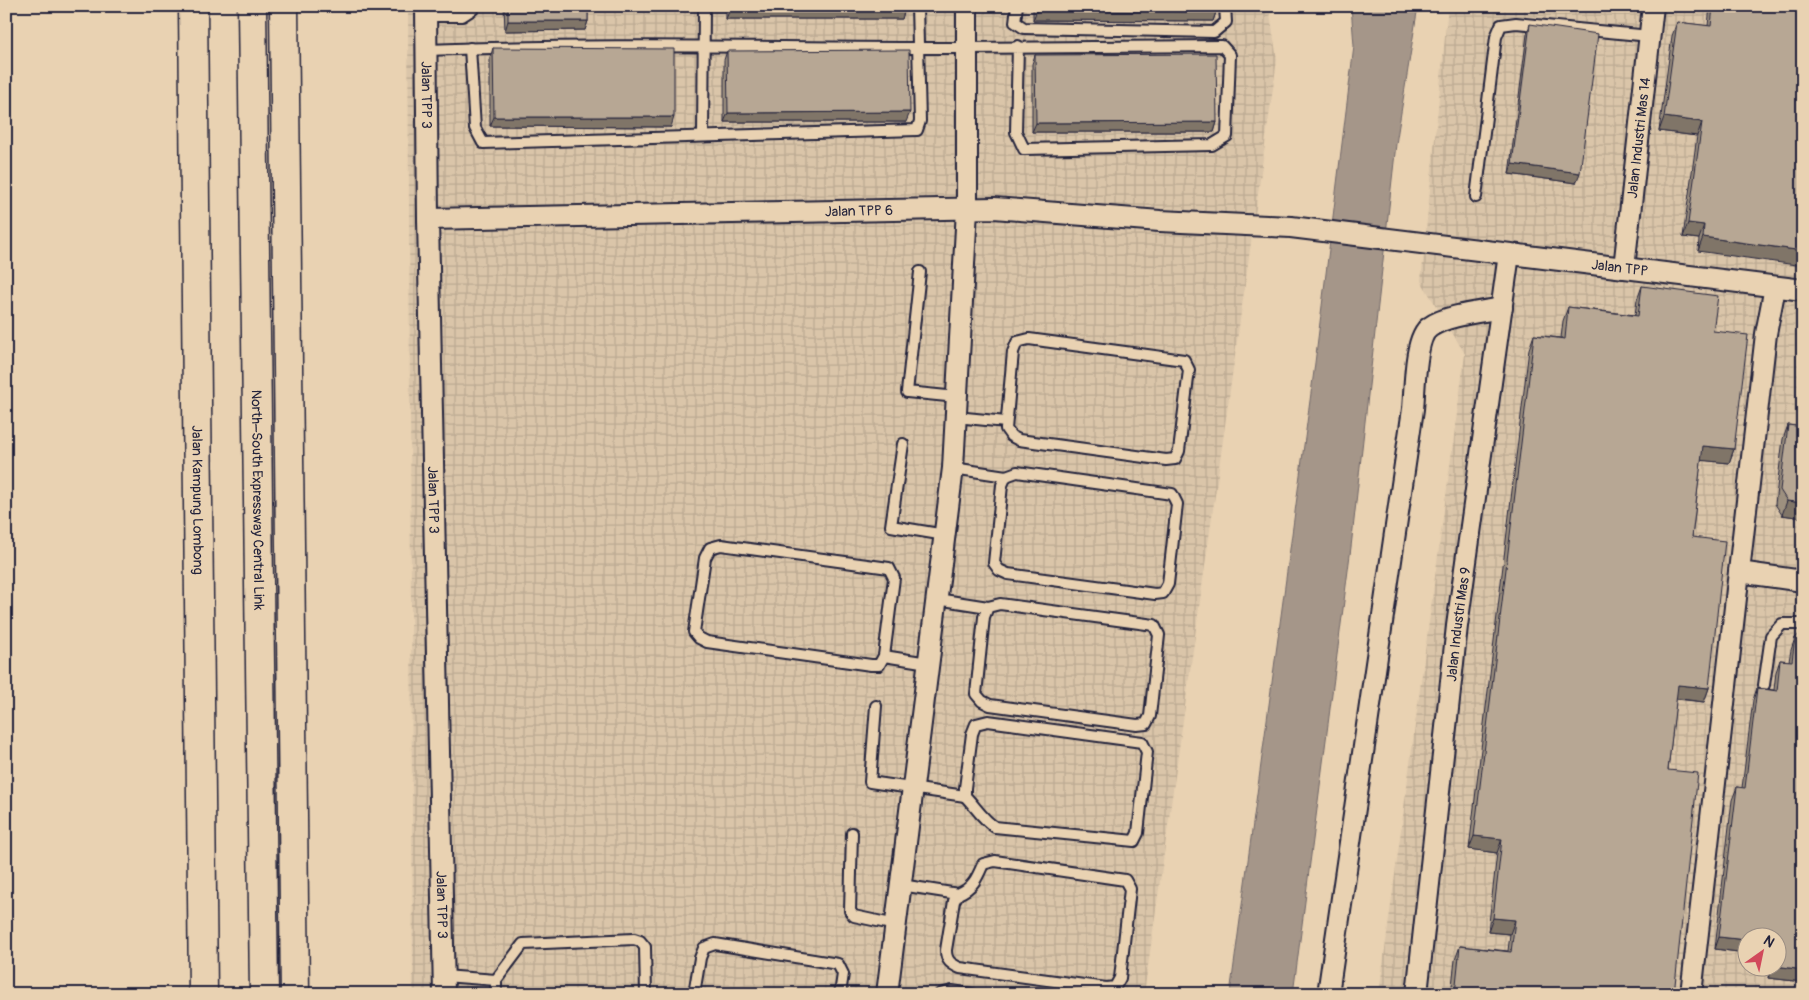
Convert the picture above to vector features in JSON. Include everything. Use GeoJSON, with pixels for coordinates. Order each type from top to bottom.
{"type":"FeatureCollection","features":[{"type":"Feature","properties":{"kind":"main road","name":"Jalan Kampung Lombong"},"geometry":{"type":"LineString","coordinates":[[193,6],[203,994]]}},
{"type":"Feature","properties":{"kind":"main road","name":"North–South Expressway Central Link"},"geometry":{"type":"LineString","coordinates":[[252,6],[264,994]]}},
{"type":"Feature","properties":{"kind":"main road"},"geometry":{"type":"LineString","coordinates":[[284,6],[295,994]]}},
{"type":"Feature","properties":{"kind":"street"},"geometry":{"type":"LineString","coordinates":[[890,993],[896,925],[953,468],[967,209],[968,6]]}},
{"type":"Feature","properties":{"kind":"street","name":"Jalan Industri Mas 14"},"geometry":{"type":"LineString","coordinates":[[1624,268],[1653,6]]}},
{"type":"Feature","properties":{"kind":"street","name":"Jalan TPP 3"},"geometry":{"type":"LineString","coordinates":[[426,11],[428,219],[444,985]]}},
{"type":"Feature","properties":{"kind":"street","name":"Jalan TPP 6"},"geometry":{"type":"LineString","coordinates":[[428,219],[994,208],[1169,221],[1291,227],[1437,245]]}},
{"type":"Feature","properties":{"kind":"street","name":"Jalan TPP"},"geometry":{"type":"LineString","coordinates":[[1437,245],[1803,290]]}},
{"type":"Feature","properties":{"kind":"street","name":"Jalan Industri Mas 9"},"geometry":{"type":"LineString","coordinates":[[1417,994],[1457,626],[1509,254]]}},
{"type":"Feature","properties":{"kind":"street"},"geometry":{"type":"LineString","coordinates":[[1691,994],[1766,334],[1775,287]]}},
{"type":"Feature","properties":{"kind":"street"},"geometry":{"type":"LineString","coordinates":[[1328,994],[1410,429],[1420,341],[1428,327],[1442,321],[1502,308]]}},
{"type":"Feature","properties":{"kind":"street"},"geometry":{"type":"LineString","coordinates":[[1739,572],[1803,581]]}},
{"type":"Feature","properties":{"kind":"lane"},"geometry":{"type":"LineString","coordinates":[[426,11],[462,16],[473,9],[473,6]]}},
{"type":"Feature","properties":{"kind":"lane"},"geometry":{"type":"LineString","coordinates":[[704,6],[704,136]]}},
{"type":"Feature","properties":{"kind":"lane"},"geometry":{"type":"LineString","coordinates":[[470,48],[475,128],[483,143],[917,130],[920,121],[917,6]]}},
{"type":"Feature","properties":{"kind":"lane"},"geometry":{"type":"LineString","coordinates":[[1016,6],[1015,22],[1024,28],[1214,32],[1226,22],[1225,6]]}},
{"type":"Feature","properties":{"kind":"lane"},"geometry":{"type":"LineString","coordinates":[[1476,197],[1496,37],[1501,25],[1516,23],[1650,36]]}},
{"type":"Feature","properties":{"kind":"lane"},"geometry":{"type":"LineString","coordinates":[[427,50],[703,45],[967,48],[1018,46],[1222,46],[1230,55],[1227,136],[1212,145],[1024,149],[1016,132],[1018,46]]}},
{"type":"Feature","properties":{"kind":"lane"},"geometry":{"type":"LineString","coordinates":[[920,272],[907,392],[957,397]]}},
{"type":"Feature","properties":{"kind":"lane"},"geometry":{"type":"LineString","coordinates":[[1029,339],[1184,360],[1189,370],[1179,451],[1175,459],[1166,460],[1019,440],[1011,436],[1006,430],[1006,422],[1013,352],[1017,342],[1023,340],[1029,339]]}},
{"type":"Feature","properties":{"kind":"lane"},"geometry":{"type":"LineString","coordinates":[[956,417],[1006,422]]}},
{"type":"Feature","properties":{"kind":"lane"},"geometry":{"type":"LineString","coordinates":[[903,444],[891,526],[944,535]]}},
{"type":"Feature","properties":{"kind":"lane"},"geometry":{"type":"LineString","coordinates":[[953,468],[1006,476],[1017,472],[1172,494],[1177,504],[1168,584],[1163,593],[1155,594],[1008,574],[999,570],[994,563],[1002,485],[1006,476]]}},
{"type":"Feature","properties":{"kind":"lane"},"geometry":{"type":"LineString","coordinates":[[721,545],[889,568],[894,578],[884,656],[879,664],[870,665],[707,642],[699,638],[694,632],[705,558],[710,548],[721,545]]}},
{"type":"Feature","properties":{"kind":"lane"},"geometry":{"type":"LineString","coordinates":[[937,599],[988,607],[1000,604],[1154,625],[1159,635],[1150,716],[1146,724],[1137,725],[1000,706],[982,701],[976,694],[984,617],[988,607]]}},
{"type":"Feature","properties":{"kind":"lane"},"geometry":{"type":"LineString","coordinates":[[1764,685],[1771,636],[1782,624],[1803,624]]}},
{"type":"Feature","properties":{"kind":"lane"},"geometry":{"type":"LineString","coordinates":[[884,656],[928,663]]}},
{"type":"Feature","properties":{"kind":"lane"},"geometry":{"type":"LineString","coordinates":[[876,706],[870,782],[965,796],[977,807],[987,823],[996,827],[1125,842],[1134,841],[1138,833],[1148,752],[1142,742],[988,721],[976,724],[972,734],[965,796]]}},
{"type":"Feature","properties":{"kind":"lane"},"geometry":{"type":"LineString","coordinates":[[852,833],[850,910],[854,916],[896,925]]}},
{"type":"Feature","properties":{"kind":"lane"},"geometry":{"type":"LineString","coordinates":[[901,885],[958,894],[968,890],[975,884],[984,864],[995,861],[1125,880],[1130,890],[1120,978],[1115,987],[1106,988],[960,968],[951,964],[946,958],[946,950],[954,901],[958,894]]}},
{"type":"Feature","properties":{"kind":"lane"},"geometry":{"type":"LineString","coordinates":[[496,994],[496,980],[523,944],[532,942],[634,939],[640,941],[644,946],[646,994]]}},
{"type":"Feature","properties":{"kind":"lane"},"geometry":{"type":"LineString","coordinates":[[694,994],[700,958],[704,948],[715,944],[838,964],[843,974],[840,994]]}},
{"type":"Feature","properties":{"kind":"lane"},"geometry":{"type":"LineString","coordinates":[[444,985],[496,980]]}},
{"type":"Feature","properties":{"kind":"lane"},"geometry":{"type":"LineString","coordinates":[[940,994],[952,991],[972,994]]}},
{"type":"Feature","properties":{"kind":"shaded area"},"geometry":{"type":"Polygon","coordinates":[[[408,6],[1269,6],[1277,60],[1144,994],[413,994],[408,6]]]}},
{"type":"Feature","properties":{"kind":"shaded area"},"geometry":{"type":"Polygon","coordinates":[[[1351,6],[1418,6],[1396,144],[1351,547],[1293,994],[1230,994],[1314,371],[1354,46],[1351,6]]]}},
{"type":"Feature","properties":{"kind":"shaded area"},"geometry":{"type":"Polygon","coordinates":[[[1448,6],[1803,6],[1803,994],[1379,994],[1465,354],[1421,281],[1448,6]]]}},
{"type":"Feature","properties":{"kind":"building"},"geometry":{"type":"Polygon","coordinates":[[[508,6],[588,6],[588,21],[508,21],[508,6]]]}},
{"type":"Feature","properties":{"kind":"building"},"geometry":{"type":"Polygon","coordinates":[[[730,6],[905,6],[905,9],[730,9],[730,6]]]}},
{"type":"Feature","properties":{"kind":"building"},"geometry":{"type":"Polygon","coordinates":[[[1037,6],[1216,6],[1216,12],[1037,10],[1037,6]]]}},
{"type":"Feature","properties":{"kind":"building"},"geometry":{"type":"Polygon","coordinates":[[[1713,6],[1803,6],[1803,251],[1703,237],[1704,225],[1688,223],[1702,122],[1664,117],[1677,22],[1711,26],[1713,6]]]}},
{"type":"Feature","properties":{"kind":"building"},"geometry":{"type":"Polygon","coordinates":[[[1530,24],[1598,34],[1580,173],[1512,164],[1530,24]]]}},
{"type":"Feature","properties":{"kind":"building"},"geometry":{"type":"Polygon","coordinates":[[[493,48],[674,49],[674,117],[494,117],[493,48]]]}},
{"type":"Feature","properties":{"kind":"building"},"geometry":{"type":"Polygon","coordinates":[[[909,50],[910,112],[728,113],[727,51],[909,50]]]}},
{"type":"Feature","properties":{"kind":"building"},"geometry":{"type":"Polygon","coordinates":[[[1216,54],[1217,122],[1036,123],[1035,55],[1216,54]]]}},
{"type":"Feature","properties":{"kind":"building"},"geometry":{"type":"Polygon","coordinates":[[[1642,286],[1718,296],[1713,331],[1748,335],[1734,449],[1703,446],[1692,537],[1725,541],[1709,688],[1678,685],[1668,770],[1698,773],[1674,994],[1455,994],[1460,946],[1511,952],[1515,920],[1493,918],[1502,839],[1474,836],[1534,335],[1565,339],[1568,307],[1638,316],[1642,286]]]}},
{"type":"Feature","properties":{"kind":"building"},"geometry":{"type":"Polygon","coordinates":[[[1788,425],[1803,427],[1803,503],[1787,501],[1780,490],[1788,425]]]}},
{"type":"Feature","properties":{"kind":"building"},"geometry":{"type":"Polygon","coordinates":[[[1803,632],[1803,970],[1786,967],[1786,928],[1736,928],[1736,939],[1719,937],[1737,787],[1745,788],[1757,688],[1777,691],[1780,660],[1792,661],[1795,638],[1803,632]]]}}]}
